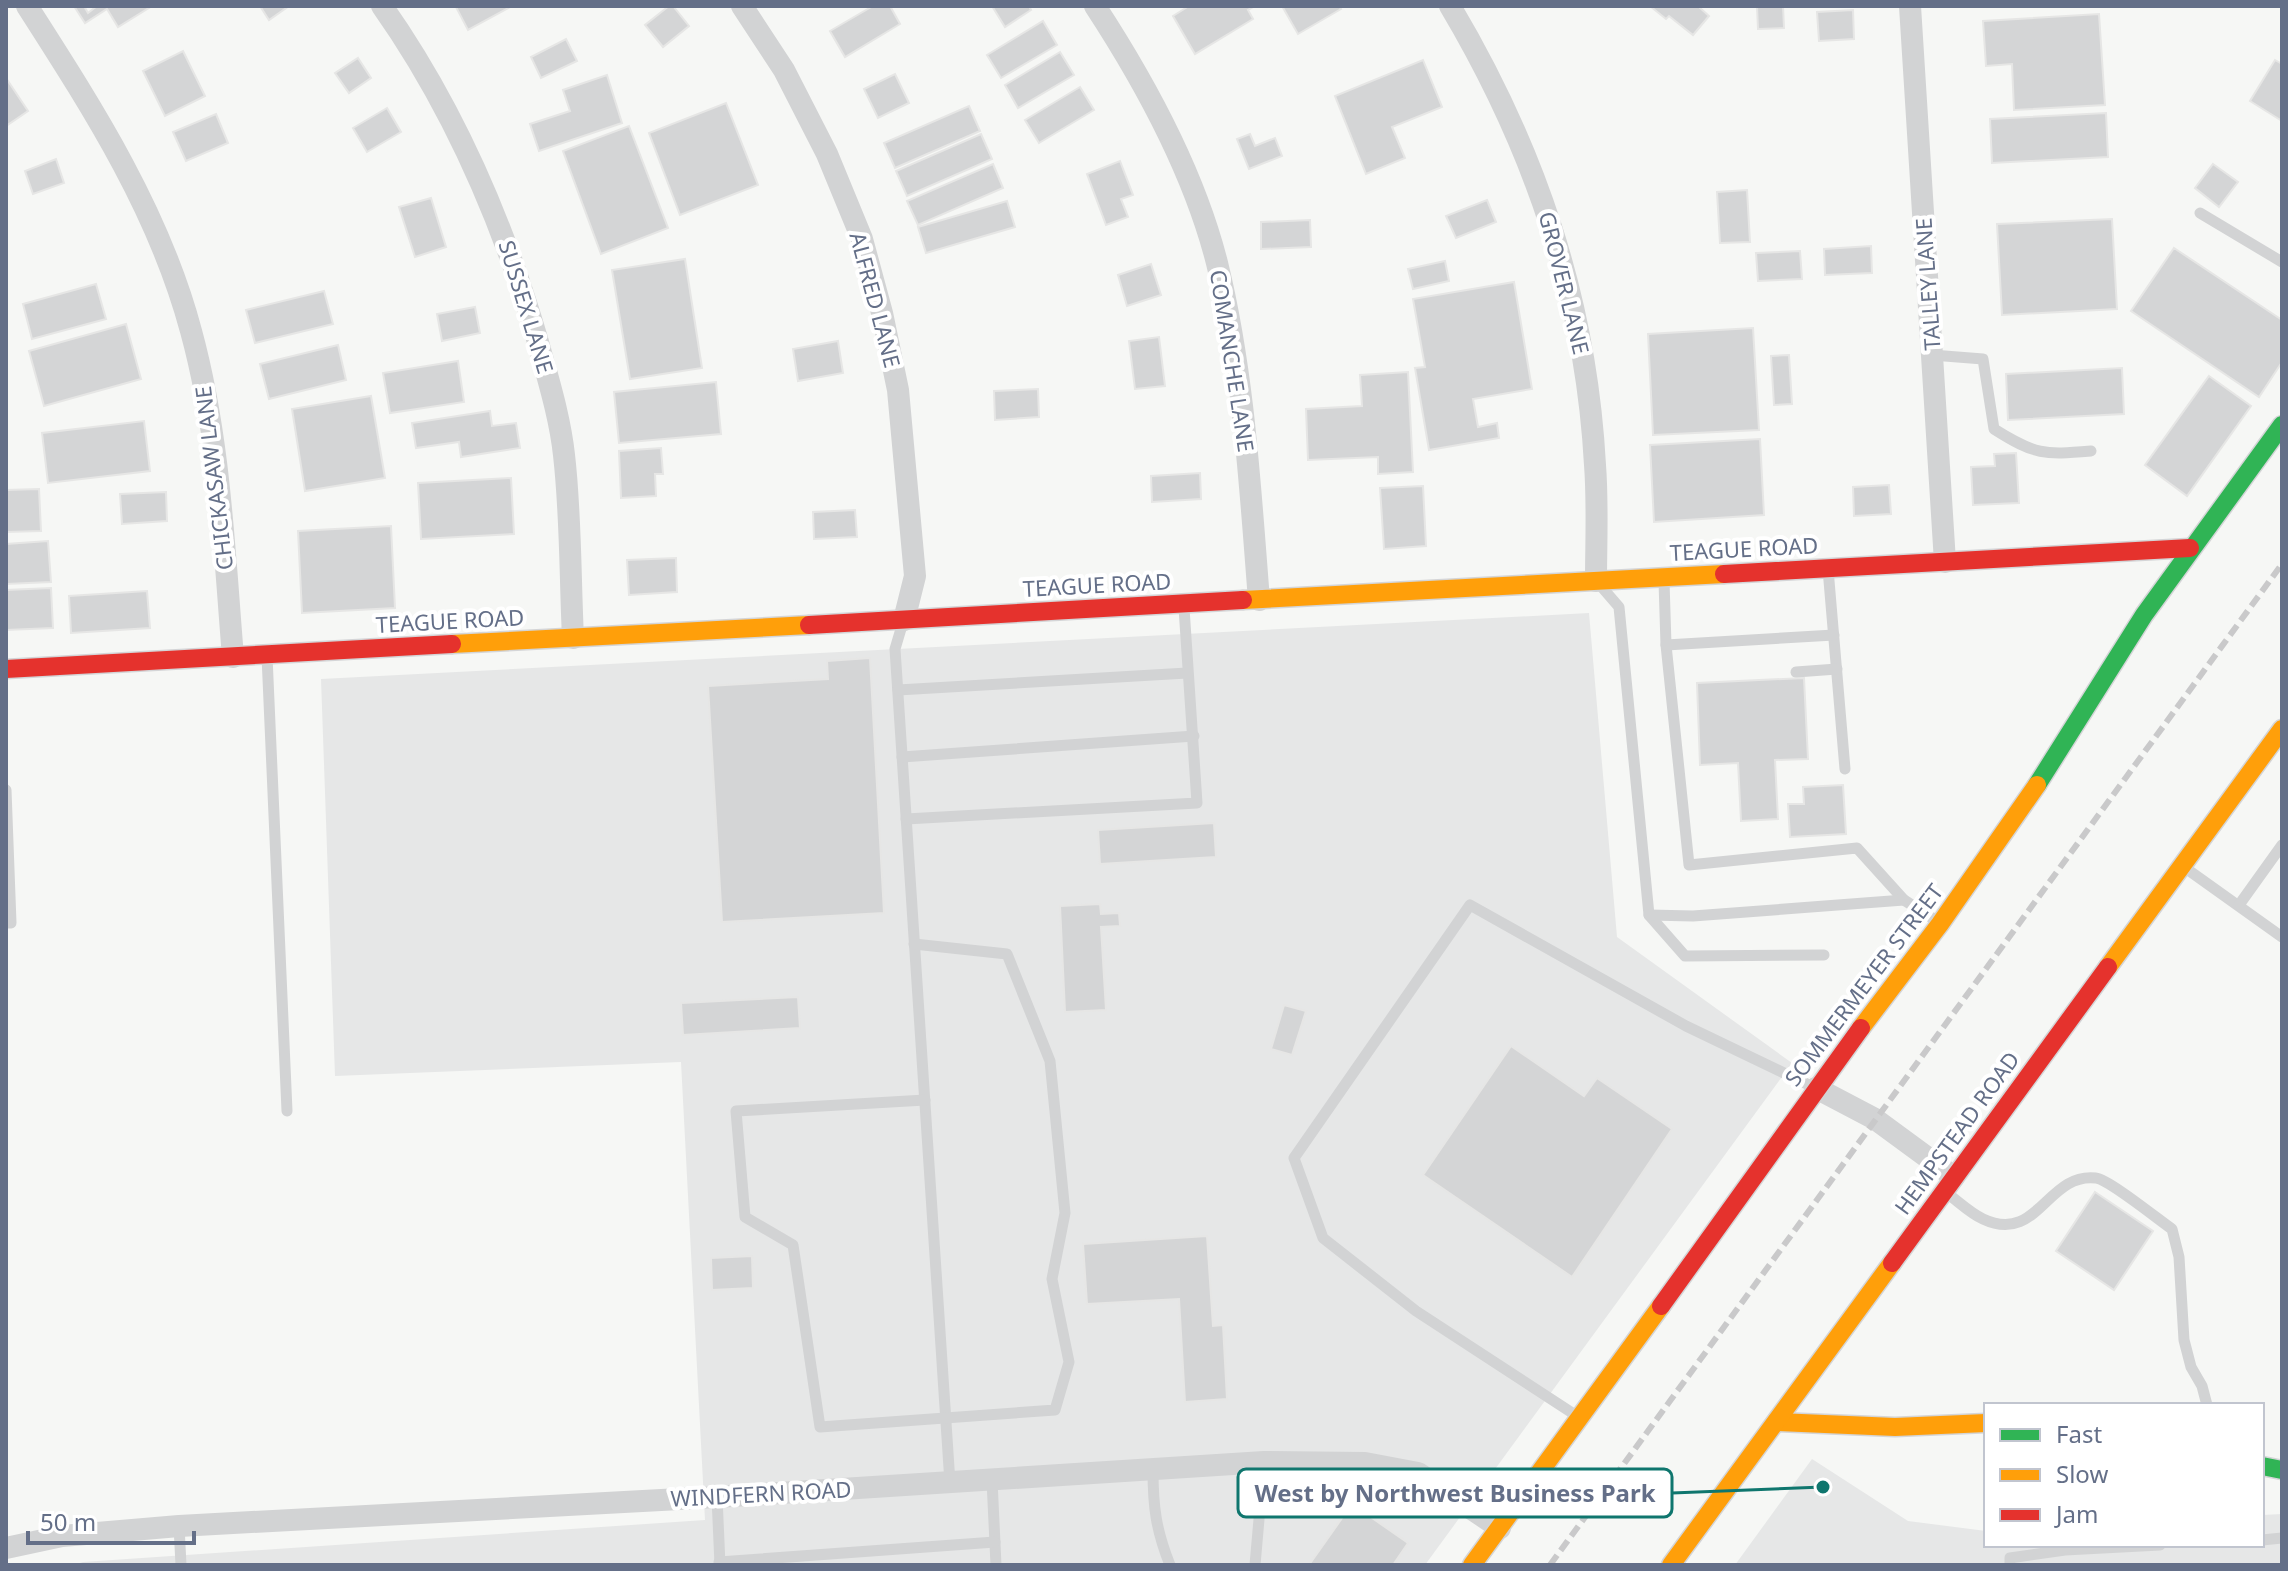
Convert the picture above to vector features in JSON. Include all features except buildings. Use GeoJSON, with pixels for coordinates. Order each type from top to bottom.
{"type":"FeatureCollection","features":[{"type":"Feature","properties":{"kind":"street","name":"CHICKASAW LANE"},"geometry":{"type":"LineString","coordinates":[[27,6],[104,126],[136,187],[165,252],[191,329],[209,408],[233,657]]}},
{"type":"Feature","properties":{"kind":"street","name":"SUSSEX LANE"},"geometry":{"type":"LineString","coordinates":[[382,6],[465,146],[503,235],[528,310],[552,392],[564,454],[573,638]]}},
{"type":"Feature","properties":{"kind":"street","name":"ALFRED LANE"},"geometry":{"type":"LineString","coordinates":[[742,6],[784,70],[827,154],[862,239],[882,313],[898,390],[915,576],[904,620]]}},
{"type":"Feature","properties":{"kind":"street","name":"COMANCHE LANE"},"geometry":{"type":"LineString","coordinates":[[1095,6],[1172,142],[1199,207],[1216,261],[1232,330],[1245,419],[1259,600]]}},
{"type":"Feature","properties":{"kind":"street","name":"GROVER LANE"},"geometry":{"type":"LineString","coordinates":[[1450,6],[1504,102],[1556,235],[1577,324],[1588,393],[1595,466],[1596,581]]}},
{"type":"Feature","properties":{"kind":"street","name":"TALLEY LANE"},"geometry":{"type":"LineString","coordinates":[[1910,6],[1945,562]]}},
{"type":"Feature","properties":{"kind":"street","name":"SOMMERMEYER STREET"},"geometry":{"type":"LineString","coordinates":[[1472,1565],[1581,1419],[1816,1088],[1940,924],[2027,800],[2144,615],[2282,425]]}},
{"type":"Feature","properties":{"kind":"street","name":"TEAGUE ROAD"},"geometry":{"type":"LineString","coordinates":[[6,669],[2190,548]]}},
{"type":"Feature","properties":{"kind":"street","name":"HEMPSTEAD ROAD"},"geometry":{"type":"LineString","coordinates":[[1671,1565],[2282,729]]}},
{"type":"Feature","properties":{"kind":"street"},"geometry":{"type":"LineString","coordinates":[[1816,1088],[1875,1119],[1949,1184]]}},
{"type":"Feature","properties":{"kind":"street"},"geometry":{"type":"LineString","coordinates":[[1776,1422],[1895,1427],[1984,1423]]}},
{"type":"Feature","properties":{"kind":"street","name":"WINDFERN ROAD"},"geometry":{"type":"LineString","coordinates":[[8,1553],[62,1536],[179,1526],[717,1497],[1264,1462],[1365,1463],[1418,1473],[1500,1528]]}},
{"type":"Feature","properties":{"kind":"lane"},"geometry":{"type":"LineString","coordinates":[[2200,213],[2282,262]]}},
{"type":"Feature","properties":{"kind":"lane"},"geometry":{"type":"LineString","coordinates":[[1932,355],[1983,359],[1994,429],[2017,444],[2048,455],[2091,451]]}},
{"type":"Feature","properties":{"kind":"lane"},"geometry":{"type":"LineString","coordinates":[[1828,568],[1845,769]]}},
{"type":"Feature","properties":{"kind":"lane"},"geometry":{"type":"LineString","coordinates":[[1664,578],[1666,645],[1689,865],[1857,848],[1904,900],[1940,924]]}},
{"type":"Feature","properties":{"kind":"lane"},"geometry":{"type":"LineString","coordinates":[[1596,581],[1619,607],[1649,915],[1685,956],[1824,955]]}},
{"type":"Feature","properties":{"kind":"lane"},"geometry":{"type":"LineString","coordinates":[[906,819],[1197,803],[1184,604]]}},
{"type":"Feature","properties":{"kind":"lane"},"geometry":{"type":"LineString","coordinates":[[904,620],[895,649],[950,1483]]}},
{"type":"Feature","properties":{"kind":"lane"},"geometry":{"type":"LineString","coordinates":[[1666,645],[1834,635]]}},
{"type":"Feature","properties":{"kind":"lane"},"geometry":{"type":"LineString","coordinates":[[267,655],[287,1111]]}},
{"type":"Feature","properties":{"kind":"lane"},"geometry":{"type":"LineString","coordinates":[[1796,672],[1837,669]]}},
{"type":"Feature","properties":{"kind":"lane"},"geometry":{"type":"LineString","coordinates":[[898,690],[1187,673]]}},
{"type":"Feature","properties":{"kind":"lane"},"geometry":{"type":"LineString","coordinates":[[902,757],[1194,736]]}},
{"type":"Feature","properties":{"kind":"lane"},"geometry":{"type":"LineString","coordinates":[[6,790],[11,923],[6,923]]}},
{"type":"Feature","properties":{"kind":"lane"},"geometry":{"type":"LineString","coordinates":[[2239,905],[2282,845]]}},
{"type":"Feature","properties":{"kind":"lane"},"geometry":{"type":"LineString","coordinates":[[2184,867],[2282,937]]}},
{"type":"Feature","properties":{"kind":"lane"},"geometry":{"type":"LineString","coordinates":[[1649,915],[1693,916],[1904,900]]}},
{"type":"Feature","properties":{"kind":"lane"},"geometry":{"type":"LineString","coordinates":[[1581,1419],[1416,1311],[1323,1238],[1294,1158],[1470,905],[1686,1026],[1816,1088]]}},
{"type":"Feature","properties":{"kind":"lane"},"geometry":{"type":"LineString","coordinates":[[914,944],[1007,954],[1050,1061],[1065,1213],[1052,1279],[1069,1362],[1055,1410],[820,1427],[793,1245],[745,1217],[736,1111],[925,1100]]}},
{"type":"Feature","properties":{"kind":"lane"},"geometry":{"type":"LineString","coordinates":[[1949,1184],[1984,1220],[2007,1224],[2029,1219],[2072,1180],[2098,1178],[2172,1229],[2179,1257],[2184,1340],[2191,1367],[2202,1386],[2206,1403]]}},
{"type":"Feature","properties":{"kind":"lane"},"geometry":{"type":"LineString","coordinates":[[1255,1565],[1264,1462]]}},
{"type":"Feature","properties":{"kind":"lane"},"geometry":{"type":"LineString","coordinates":[[1153,1470],[1153,1511],[1170,1565]]}},
{"type":"Feature","properties":{"kind":"lane"},"geometry":{"type":"LineString","coordinates":[[992,1480],[996,1565]]}},
{"type":"Feature","properties":{"kind":"lane"},"geometry":{"type":"LineString","coordinates":[[717,1497],[720,1563],[995,1542]]}},
{"type":"Feature","properties":{"kind":"lane"},"geometry":{"type":"LineString","coordinates":[[179,1526],[181,1565]]}},
{"type":"Feature","properties":{"kind":"lane"},"geometry":{"type":"LineString","coordinates":[[2010,1565],[2010,1558],[2065,1550],[2122,1547]]}},
{"type":"Feature","properties":{"kind":"shaded area"},"geometry":{"type":"Polygon","coordinates":[[[1589,613],[1617,937],[1792,1063],[1425,1565],[73,1565],[705,1520],[681,1062],[335,1076],[321,679],[1589,613]]]}},
{"type":"Feature","properties":{"kind":"shaded area"},"geometry":{"type":"Polygon","coordinates":[[[1812,1459],[1908,1521],[1984,1531],[1984,1547],[2264,1547],[2264,1515],[2282,1514],[2282,1565],[1735,1565],[1812,1459]]]}},
{"type":"Feature","properties":{"kind":"railway"},"geometry":{"type":"LineString","coordinates":[[1550,1565],[2282,564]]}},
{"type":"Feature","properties":{"kind":"traffic: fast"},"geometry":{"type":"LineString","coordinates":[[2037,785],[2144,615],[2282,425]]}},
{"type":"Feature","properties":{"kind":"traffic: fast"},"geometry":{"type":"LineString","coordinates":[[2264,1466],[2282,1470]]}},
{"type":"Feature","properties":{"kind":"traffic: slow"},"geometry":{"type":"LineString","coordinates":[[1243,600],[1724,574]]}},
{"type":"Feature","properties":{"kind":"traffic: slow"},"geometry":{"type":"LineString","coordinates":[[452,644],[809,625]]}},
{"type":"Feature","properties":{"kind":"traffic: slow"},"geometry":{"type":"LineString","coordinates":[[2108,967],[2282,729]]}},
{"type":"Feature","properties":{"kind":"traffic: slow"},"geometry":{"type":"LineString","coordinates":[[1861,1028],[1940,924],[2037,785]]}},
{"type":"Feature","properties":{"kind":"traffic: slow"},"geometry":{"type":"LineString","coordinates":[[1671,1565],[1892,1263]]}},
{"type":"Feature","properties":{"kind":"traffic: slow"},"geometry":{"type":"LineString","coordinates":[[1472,1565],[1661,1306]]}},
{"type":"Feature","properties":{"kind":"traffic: slow"},"geometry":{"type":"LineString","coordinates":[[1776,1422],[1895,1427],[1984,1423]]}},
{"type":"Feature","properties":{"kind":"traffic: jam"},"geometry":{"type":"LineString","coordinates":[[1724,574],[2190,548]]}},
{"type":"Feature","properties":{"kind":"traffic: jam"},"geometry":{"type":"LineString","coordinates":[[809,625],[1243,600]]}},
{"type":"Feature","properties":{"kind":"traffic: jam"},"geometry":{"type":"LineString","coordinates":[[6,669],[452,644]]}},
{"type":"Feature","properties":{"kind":"traffic: jam"},"geometry":{"type":"LineString","coordinates":[[1892,1263],[2108,967]]}},
{"type":"Feature","properties":{"kind":"traffic: jam"},"geometry":{"type":"LineString","coordinates":[[1661,1306],[1861,1028]]}},
{"type":"Feature","properties":{"kind":"place","name":"West by Northwest Business Park"},"geometry":{"type":"Point","coordinates":[1823,1487]}}]}
